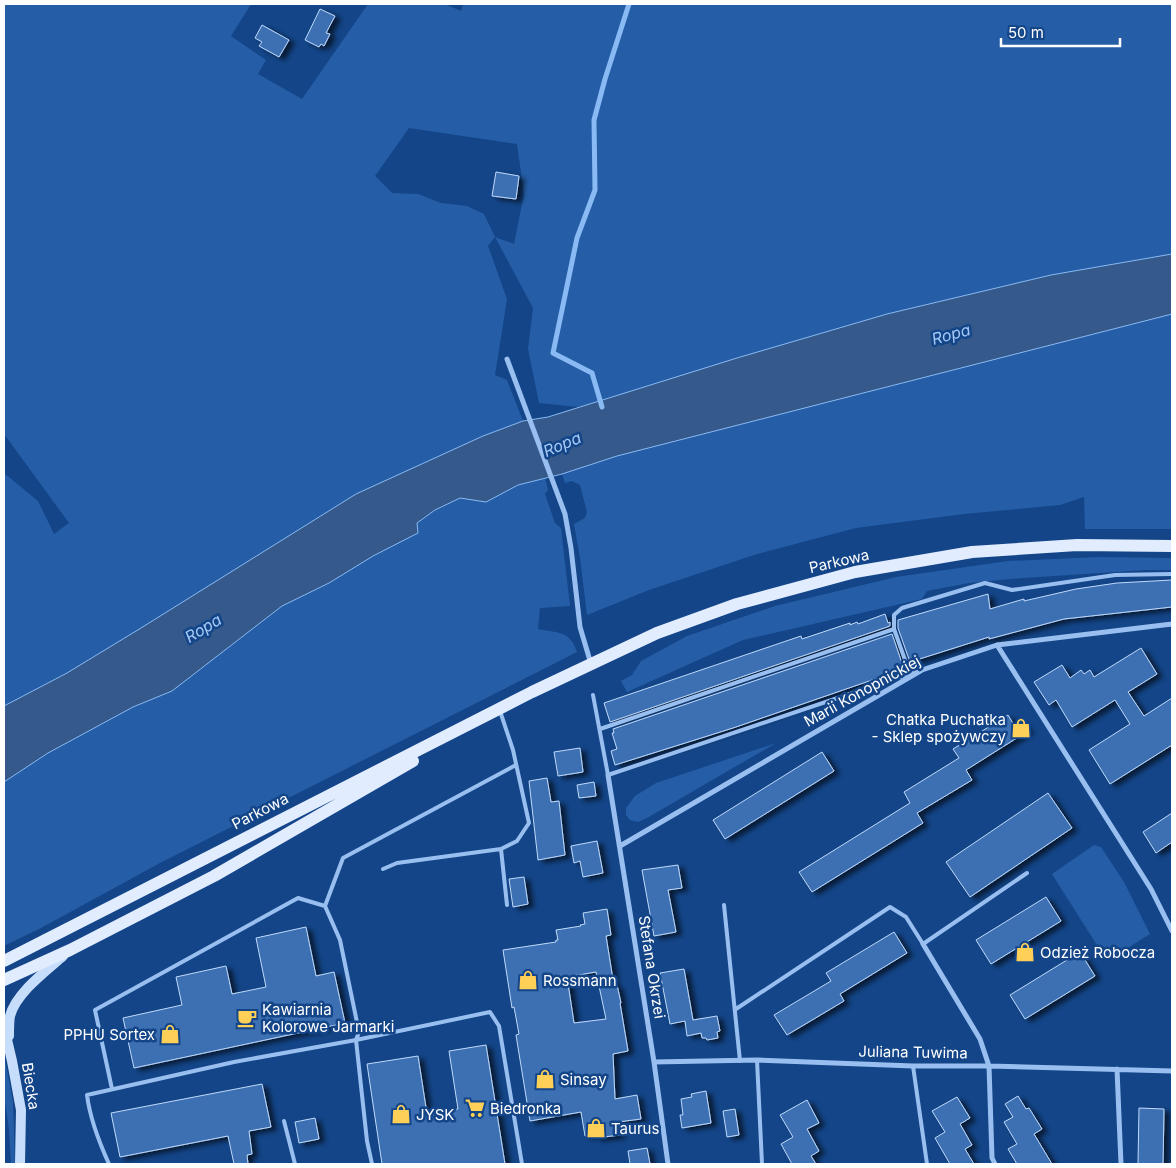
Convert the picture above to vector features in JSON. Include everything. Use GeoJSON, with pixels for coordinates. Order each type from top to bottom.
{"type":"FeatureCollection","features":[{"type":"Feature","properties":{"kind":"main road","name":"Parkowa"},"geometry":{"type":"LineString","coordinates":[[4,961],[532,692],[657,633],[737,604],[855,572],[972,552],[1077,545],[1172,546]]}},
{"type":"Feature","properties":{"kind":"main road","name":"Parkowa"},"geometry":{"type":"LineString","coordinates":[[4,980],[70,950],[214,876],[532,692]]}},
{"type":"Feature","properties":{"kind":"street"},"geometry":{"type":"LineString","coordinates":[[507,359],[565,514],[572,548],[580,626],[591,664]]}},
{"type":"Feature","properties":{"kind":"street","name":"Marii Konopnickiej"},"geometry":{"type":"LineString","coordinates":[[620,846],[922,670],[998,645],[1172,624]]}},
{"type":"Feature","properties":{"kind":"street"},"geometry":{"type":"LineString","coordinates":[[998,645],[1151,889],[1172,931]]}},
{"type":"Feature","properties":{"kind":"street","name":"Stefana Okrzei"},"geometry":{"type":"LineString","coordinates":[[608,775],[654,1062],[668,1164]]}},
{"type":"Feature","properties":{"kind":"street"},"geometry":{"type":"LineString","coordinates":[[922,944],[980,1039],[989,1066],[992,1158],[996,1164]]}},
{"type":"Feature","properties":{"kind":"street","name":"Biecka"},"geometry":{"type":"LineString","coordinates":[[8,1042],[10,1016],[19,998],[39,977],[70,950]]}},
{"type":"Feature","properties":{"kind":"street","name":"Biecka"},"geometry":{"type":"LineString","coordinates":[[4,1027],[21,1110],[20,1164]]}},
{"type":"Feature","properties":{"kind":"street","name":"Juliana Tuwima"},"geometry":{"type":"LineString","coordinates":[[654,1062],[757,1060],[913,1066],[1172,1071]]}},
{"type":"Feature","properties":{"kind":"street"},"geometry":{"type":"LineString","coordinates":[[1117,1069],[1121,1164]]}},
{"type":"Feature","properties":{"kind":"lane"},"geometry":{"type":"LineString","coordinates":[[910,674],[894,629],[894,615],[902,608],[985,583],[1012,590],[1115,575],[1172,574]]}},
{"type":"Feature","properties":{"kind":"lane"},"geometry":{"type":"LineString","coordinates":[[600,729],[894,629]]}},
{"type":"Feature","properties":{"kind":"lane"},"geometry":{"type":"LineString","coordinates":[[593,695],[608,775],[922,670]]}},
{"type":"Feature","properties":{"kind":"lane"},"geometry":{"type":"LineString","coordinates":[[383,869],[397,863],[501,849],[517,841],[529,824],[513,750],[500,711]]}},
{"type":"Feature","properties":{"kind":"lane"},"geometry":{"type":"LineString","coordinates":[[372,1164],[367,1141],[356,1040],[359,1032],[340,940],[325,906],[343,858],[516,765]]}},
{"type":"Feature","properties":{"kind":"lane"},"geometry":{"type":"LineString","coordinates":[[501,849],[507,905]]}},
{"type":"Feature","properties":{"kind":"lane"},"geometry":{"type":"LineString","coordinates":[[736,1009],[890,907],[906,917],[922,944],[1027,873]]}},
{"type":"Feature","properties":{"kind":"lane"},"geometry":{"type":"LineString","coordinates":[[112,1089],[95,1010],[298,898],[325,906]]}},
{"type":"Feature","properties":{"kind":"lane"},"geometry":{"type":"LineString","coordinates":[[724,905],[740,1061]]}},
{"type":"Feature","properties":{"kind":"lane"},"geometry":{"type":"LineString","coordinates":[[109,1164],[100,1146],[89,1109],[87,1095],[234,1062],[356,1040],[490,1012],[499,1026],[522,1164]]}},
{"type":"Feature","properties":{"kind":"lane"},"geometry":{"type":"LineString","coordinates":[[757,1060],[762,1164]]}},
{"type":"Feature","properties":{"kind":"lane"},"geometry":{"type":"LineString","coordinates":[[913,1066],[927,1164]]}},
{"type":"Feature","properties":{"kind":"lane"},"geometry":{"type":"LineString","coordinates":[[284,1121],[295,1164]]}},
{"type":"Feature","properties":{"kind":"shaded area"},"geometry":{"type":"Polygon","coordinates":[[[4,4],[251,4],[231,36],[266,60],[258,74],[302,99],[368,4],[445,4],[461,11],[463,4],[1172,4],[1172,254],[1051,275],[887,314],[579,407],[539,403],[528,349],[533,308],[495,237],[488,246],[507,299],[495,375],[507,380],[523,421],[483,436],[423,465],[67,673],[4,706],[4,473],[38,501],[54,534],[69,523],[4,434],[4,4]],[[409,128],[375,176],[392,193],[418,194],[441,203],[467,206],[484,214],[495,237],[514,244],[524,194],[517,144],[409,128]]]}},
{"type":"Feature","properties":{"kind":"shaded area"},"geometry":{"type":"Polygon","coordinates":[[[1172,314],[1172,529],[1085,529],[1084,497],[1060,505],[964,514],[856,528],[757,554],[649,590],[587,615],[574,524],[585,518],[587,512],[580,485],[572,481],[565,483],[562,474],[666,442],[1172,314]]]}},
{"type":"Feature","properties":{"kind":"shaded area"},"geometry":{"type":"Polygon","coordinates":[[[545,477],[548,490],[545,494],[555,523],[561,528],[570,606],[540,608],[538,629],[557,632],[567,636],[577,652],[160,863],[4,946],[4,782],[48,753],[133,707],[172,691],[282,606],[329,583],[372,556],[418,533],[417,523],[435,510],[460,498],[487,501],[518,485],[545,477]]]}},
{"type":"Feature","properties":{"kind":"shaded area"},"geometry":{"type":"Polygon","coordinates":[[[1099,557],[1172,558],[1172,570],[1010,579],[969,583],[927,591],[922,599],[743,640],[627,692],[621,681],[632,675],[641,661],[687,636],[775,606],[896,577],[1008,561],[1099,557]]]}},
{"type":"Feature","properties":{"kind":"shaded area"},"geometry":{"type":"Polygon","coordinates":[[[776,743],[647,818],[638,822],[630,820],[626,815],[626,808],[635,796],[656,783],[776,743]]]}},
{"type":"Feature","properties":{"kind":"shaded area"},"geometry":{"type":"Polygon","coordinates":[[[1094,845],[1101,847],[1124,882],[1150,934],[1107,961],[1052,874],[1094,845]]]}},
{"type":"Feature","properties":{"kind":"shaded area"},"geometry":{"type":"Polygon","coordinates":[[[4,1054],[13,1102],[15,1164],[11,1164],[4,1095],[4,1054]]]}},
{"type":"Feature","properties":{"kind":"water","name":"Ropa"},"geometry":{"type":"Polygon","coordinates":[[[1172,254],[1172,314],[617,456],[562,474],[518,485],[486,502],[460,498],[435,510],[417,523],[418,533],[373,556],[329,583],[282,606],[172,691],[133,707],[48,753],[4,782],[4,706],[67,673],[356,494],[483,436],[523,421],[548,417],[737,358],[887,314],[1051,275],[1172,254]]]}},
{"type":"Feature","properties":{"kind":"building"},"geometry":{"type":"Polygon","coordinates":[[[320,9],[335,16],[326,33],[330,34],[324,46],[321,44],[319,47],[305,40],[320,9]]]}},
{"type":"Feature","properties":{"kind":"building"},"geometry":{"type":"Polygon","coordinates":[[[262,25],[289,40],[279,57],[259,46],[262,42],[255,38],[262,25]]]}},
{"type":"Feature","properties":{"kind":"building"},"geometry":{"type":"Polygon","coordinates":[[[496,172],[519,176],[516,199],[492,196],[496,172]]]}},
{"type":"Feature","properties":{"kind":"building"},"geometry":{"type":"Polygon","coordinates":[[[1172,580],[1172,607],[1064,619],[989,639],[989,637],[910,662],[898,628],[898,620],[988,594],[990,609],[1024,599],[1024,601],[1076,589],[1117,583],[1172,580]]]}},
{"type":"Feature","properties":{"kind":"building"},"geometry":{"type":"Polygon","coordinates":[[[885,614],[888,623],[890,622],[890,626],[610,722],[604,703],[801,636],[802,639],[850,623],[850,625],[857,622],[858,624],[885,614]]]}},
{"type":"Feature","properties":{"kind":"building"},"geometry":{"type":"Polygon","coordinates":[[[892,634],[904,669],[733,728],[615,765],[611,751],[617,749],[612,733],[614,733],[613,729],[892,634]]]}},
{"type":"Feature","properties":{"kind":"building"},"geometry":{"type":"Polygon","coordinates":[[[1141,648],[1157,674],[1128,692],[1144,716],[1172,698],[1172,745],[1110,784],[1089,750],[1130,724],[1115,700],[1072,727],[1056,700],[1049,705],[1034,682],[1062,665],[1070,678],[1081,670],[1084,674],[1090,670],[1094,677],[1141,648]]]}},
{"type":"Feature","properties":{"kind":"building"},"geometry":{"type":"Polygon","coordinates":[[[1008,715],[1014,725],[1021,721],[1028,731],[966,770],[972,780],[917,813],[923,823],[812,892],[799,872],[910,803],[904,792],[959,758],[953,749],[1008,715]]]}},
{"type":"Feature","properties":{"kind":"building"},"geometry":{"type":"Polygon","coordinates":[[[580,748],[583,772],[558,776],[554,752],[580,748]]]}},
{"type":"Feature","properties":{"kind":"building"},"geometry":{"type":"Polygon","coordinates":[[[822,752],[834,771],[725,839],[713,820],[822,752]]]}},
{"type":"Feature","properties":{"kind":"building"},"geometry":{"type":"Polygon","coordinates":[[[547,778],[551,802],[559,801],[565,855],[538,860],[529,781],[547,778]]]}},
{"type":"Feature","properties":{"kind":"building"},"geometry":{"type":"Polygon","coordinates":[[[594,782],[596,796],[579,798],[577,785],[594,782]]]}},
{"type":"Feature","properties":{"kind":"building"},"geometry":{"type":"Polygon","coordinates":[[[1048,793],[1072,828],[970,897],[946,862],[1048,793]]]}},
{"type":"Feature","properties":{"kind":"building"},"geometry":{"type":"Polygon","coordinates":[[[1172,813],[1172,842],[1156,853],[1143,832],[1172,813]]]}},
{"type":"Feature","properties":{"kind":"building"},"geometry":{"type":"Polygon","coordinates":[[[597,841],[603,873],[583,877],[580,861],[574,863],[571,846],[597,841]]]}},
{"type":"Feature","properties":{"kind":"building"},"geometry":{"type":"Polygon","coordinates":[[[678,865],[682,888],[668,890],[676,932],[654,936],[642,870],[678,865]]]}},
{"type":"Feature","properties":{"kind":"building"},"geometry":{"type":"Polygon","coordinates":[[[524,877],[528,904],[513,907],[509,879],[524,877]]]}},
{"type":"Feature","properties":{"kind":"building"},"geometry":{"type":"Polygon","coordinates":[[[1046,897],[1061,921],[991,964],[976,940],[1046,897]]]}},
{"type":"Feature","properties":{"kind":"building"},"geometry":{"type":"Polygon","coordinates":[[[607,909],[611,935],[606,936],[614,986],[617,985],[621,1003],[628,1051],[613,1054],[615,1099],[637,1095],[641,1119],[618,1122],[620,1135],[596,1138],[595,1134],[585,1136],[581,1112],[530,1121],[516,1035],[519,1034],[514,1007],[512,1008],[503,950],[556,942],[558,940],[556,930],[585,924],[583,913],[607,909]],[[596,972],[567,977],[574,1023],[606,1019],[596,972]]]}},
{"type":"Feature","properties":{"kind":"building"},"geometry":{"type":"Polygon","coordinates":[[[306,927],[316,976],[334,972],[345,1023],[134,1068],[123,1018],[182,1005],[176,977],[226,966],[232,994],[266,987],[256,938],[306,927]]]}},
{"type":"Feature","properties":{"kind":"building"},"geometry":{"type":"Polygon","coordinates":[[[894,932],[907,953],[840,994],[844,1001],[787,1035],[774,1015],[831,981],[826,973],[894,932]]]}},
{"type":"Feature","properties":{"kind":"building"},"geometry":{"type":"Polygon","coordinates":[[[1080,952],[1095,976],[1025,1019],[1010,995],[1080,952]]]}},
{"type":"Feature","properties":{"kind":"building"},"geometry":{"type":"Polygon","coordinates":[[[684,969],[693,1020],[717,1016],[720,1031],[717,1032],[718,1038],[707,1040],[702,1038],[701,1033],[687,1036],[685,1021],[670,1024],[660,973],[684,969]]]}},
{"type":"Feature","properties":{"kind":"building"},"geometry":{"type":"Polygon","coordinates":[[[486,1045],[505,1164],[382,1164],[367,1064],[418,1056],[427,1114],[458,1109],[449,1051],[486,1045]]]}},
{"type":"Feature","properties":{"kind":"building"},"geometry":{"type":"Polygon","coordinates":[[[262,1084],[271,1127],[249,1131],[252,1154],[247,1155],[248,1164],[234,1164],[228,1136],[120,1157],[111,1113],[262,1084]]]}},
{"type":"Feature","properties":{"kind":"building"},"geometry":{"type":"Polygon","coordinates":[[[706,1091],[711,1123],[682,1128],[680,1115],[683,1115],[681,1099],[692,1097],[691,1094],[706,1091]]]}},
{"type":"Feature","properties":{"kind":"building"},"geometry":{"type":"Polygon","coordinates":[[[1018,1096],[1026,1109],[1029,1108],[1042,1129],[1034,1134],[1052,1164],[1017,1164],[1008,1149],[1017,1144],[1004,1122],[1013,1117],[1005,1104],[1018,1096]]]}},
{"type":"Feature","properties":{"kind":"building"},"geometry":{"type":"Polygon","coordinates":[[[957,1097],[970,1118],[960,1124],[972,1145],[965,1149],[974,1164],[950,1164],[935,1138],[945,1132],[932,1111],[957,1097]]]}},
{"type":"Feature","properties":{"kind":"building"},"geometry":{"type":"Polygon","coordinates":[[[807,1100],[819,1123],[807,1129],[819,1151],[811,1156],[816,1164],[792,1164],[781,1144],[793,1137],[780,1115],[807,1100]]]}},
{"type":"Feature","properties":{"kind":"building"},"geometry":{"type":"Polygon","coordinates":[[[1139,1108],[1164,1109],[1163,1164],[1138,1164],[1139,1108]]]}},
{"type":"Feature","properties":{"kind":"building"},"geometry":{"type":"Polygon","coordinates":[[[735,1109],[739,1135],[727,1137],[723,1111],[735,1109]]]}},
{"type":"Feature","properties":{"kind":"building"},"geometry":{"type":"Polygon","coordinates":[[[315,1118],[319,1139],[299,1143],[295,1122],[315,1118]]]}},
{"type":"Feature","properties":{"kind":"building"},"geometry":{"type":"Polygon","coordinates":[[[647,1148],[650,1164],[630,1164],[628,1151],[647,1148]]]}},
{"type":"Feature","properties":{"kind":"waterway"},"geometry":{"type":"LineString","coordinates":[[602,407],[592,373],[553,353],[577,238],[595,190],[594,120],[629,4]]}},
{"type":"Feature","properties":{"kind":"place","name":"Chatka Puchatka - Sklep spożywczy"},"geometry":{"type":"Point","coordinates":[1021,728]}},
{"type":"Feature","properties":{"kind":"place","name":"Odzież Robocza"},"geometry":{"type":"Point","coordinates":[1025,952]}},
{"type":"Feature","properties":{"kind":"place","name":"Rossmann"},"geometry":{"type":"Point","coordinates":[528,980]}},
{"type":"Feature","properties":{"kind":"place","name":"Kawiarnia Kolorowe Jarmarki"},"geometry":{"type":"Point","coordinates":[247,1018]}},
{"type":"Feature","properties":{"kind":"place","name":"PPHU Sortex"},"geometry":{"type":"Point","coordinates":[170,1034]}},
{"type":"Feature","properties":{"kind":"place","name":"Sinsay"},"geometry":{"type":"Point","coordinates":[545,1079]}},
{"type":"Feature","properties":{"kind":"place","name":"Biedronka"},"geometry":{"type":"Point","coordinates":[475,1108]}},
{"type":"Feature","properties":{"kind":"place","name":"JYSK"},"geometry":{"type":"Point","coordinates":[401,1114]}},
{"type":"Feature","properties":{"kind":"place","name":"Taurus"},"geometry":{"type":"Point","coordinates":[596,1128]}}]}
